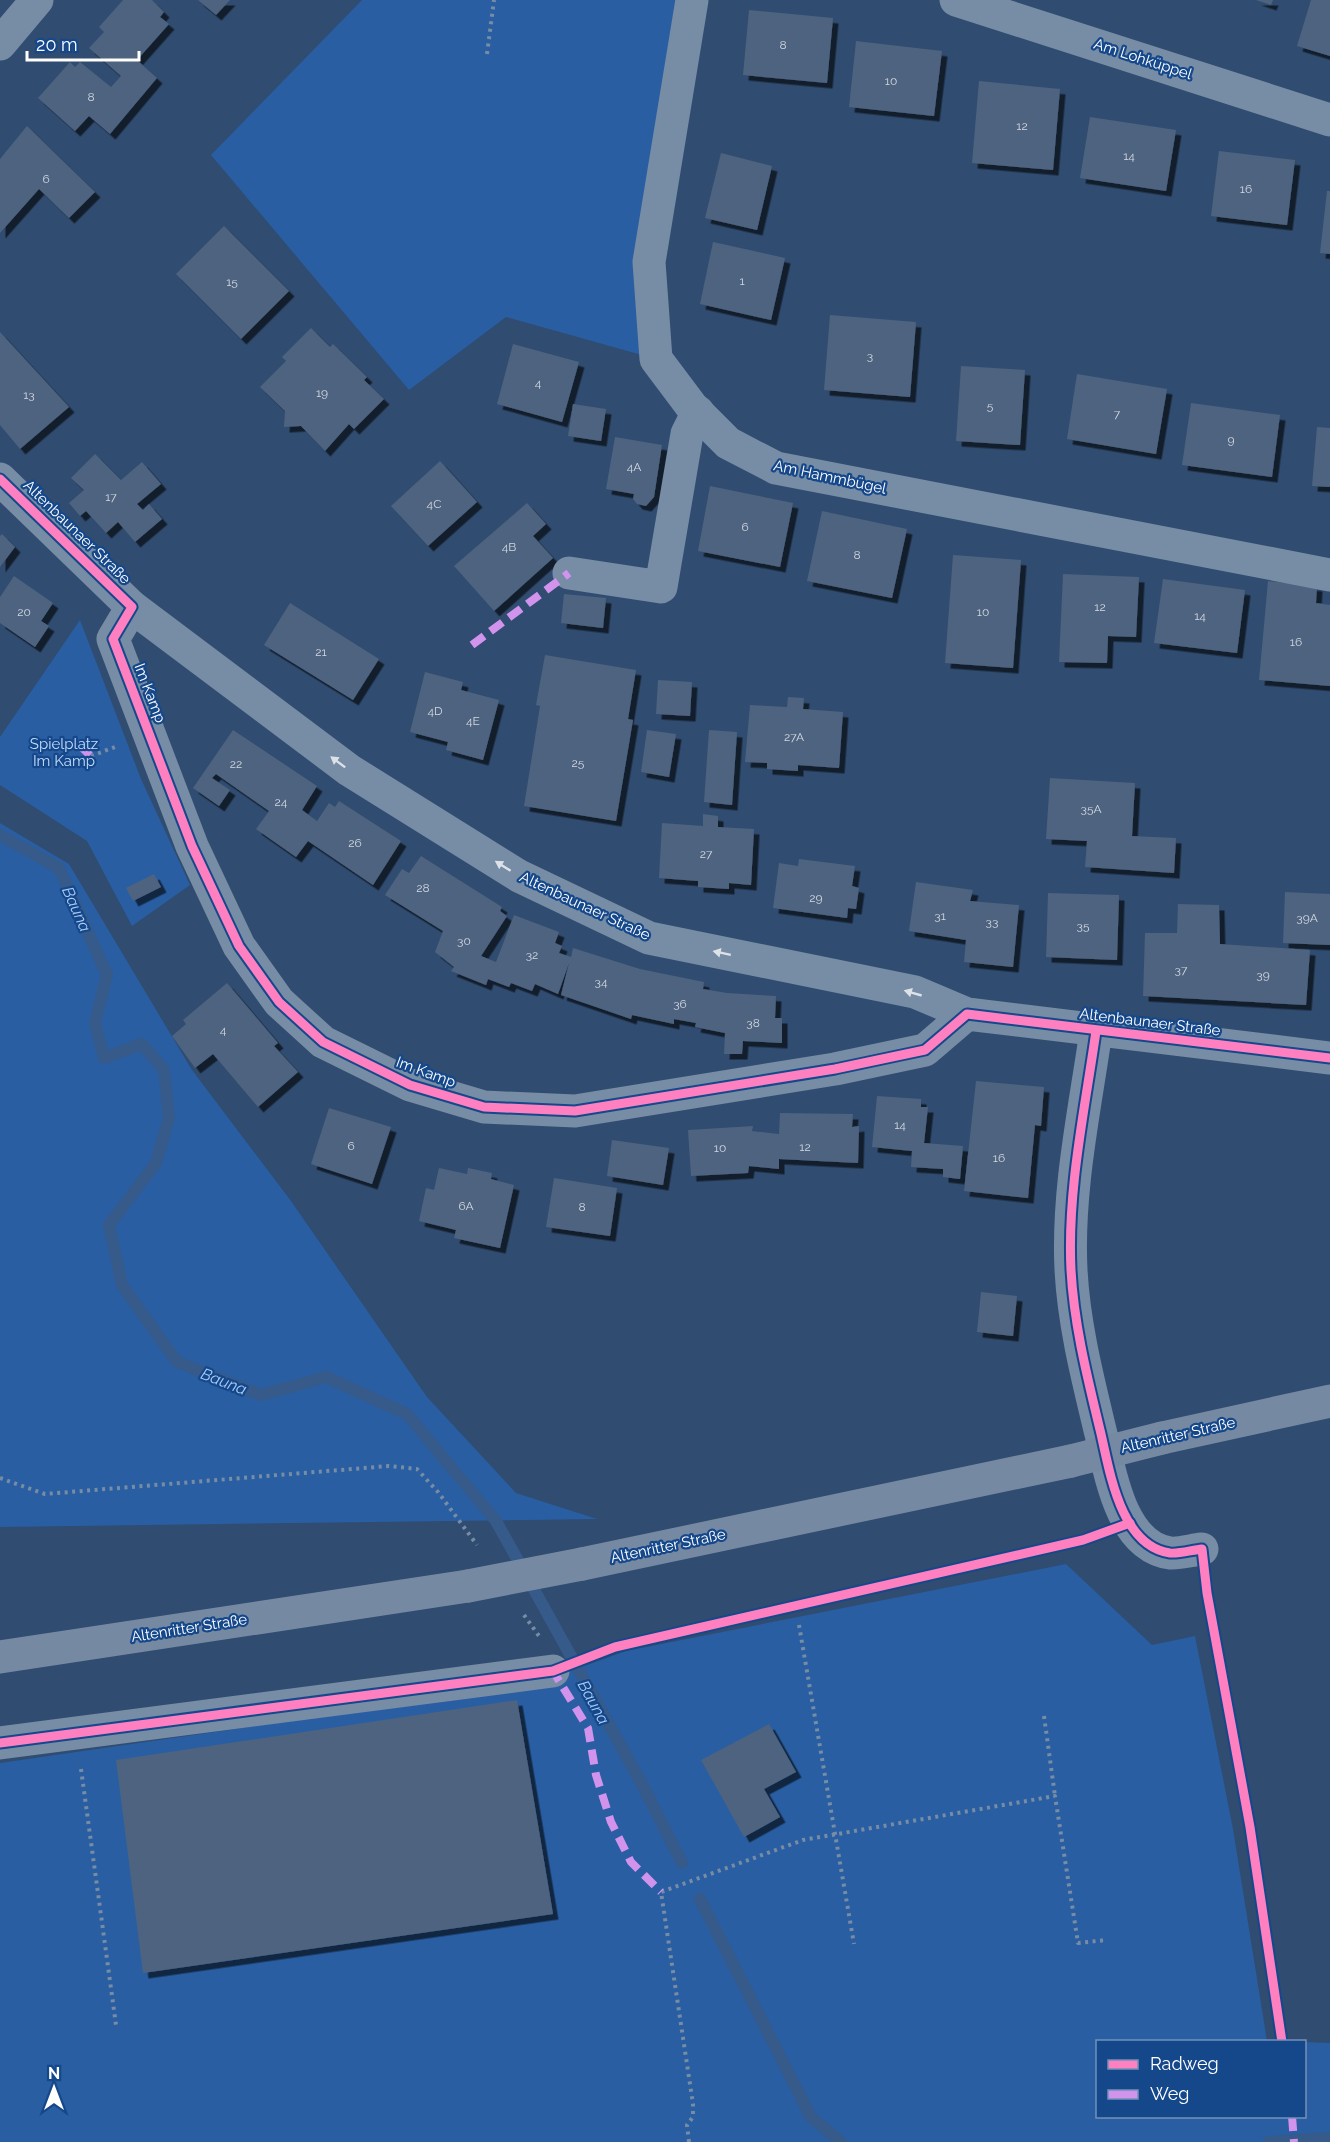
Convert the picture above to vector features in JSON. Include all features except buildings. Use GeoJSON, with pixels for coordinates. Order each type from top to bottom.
{"type":"FeatureCollection","features":[{"type":"Feature","properties":{"kind":"main road","name":"Altenritter Straße"},"geometry":{"type":"LineString","coordinates":[[0,1657],[468,1586],[1071,1461],[1161,1438],[1330,1401]]}},
{"type":"Feature","properties":{"kind":"street"},"geometry":{"type":"LineString","coordinates":[[0,44],[36,0]]}},
{"type":"Feature","properties":{"kind":"street","name":"Am Hammbügel"},"geometry":{"type":"LineString","coordinates":[[692,0],[649,261],[656,359],[698,412],[728,443],[776,468],[1330,575]]}},
{"type":"Feature","properties":{"kind":"street","name":"Am Lohküppel"},"geometry":{"type":"LineString","coordinates":[[956,0],[1018,8],[1330,120]]}},
{"type":"Feature","properties":{"kind":"street"},"geometry":{"type":"LineString","coordinates":[[569,573],[661,587],[687,434],[698,412]]}},
{"type":"Feature","properties":{"kind":"street","name":"Altenbaunaer Straße"},"geometry":{"type":"LineString","coordinates":[[0,479],[132,607],[349,770],[519,876],[649,938],[915,992],[967,1014],[1330,1058]]}},
{"type":"Feature","properties":{"kind":"street","name":"Im Kamp"},"geometry":{"type":"LineString","coordinates":[[132,607],[113,639],[192,846],[239,946],[279,1002],[323,1042],[410,1086],[484,1107],[575,1111],[835,1069],[925,1050],[967,1014]]}},
{"type":"Feature","properties":{"kind":"street"},"geometry":{"type":"LineString","coordinates":[[1096,1031],[1073,1194],[1071,1269],[1078,1338],[1117,1499],[1131,1523],[1143,1541],[1170,1553],[1202,1549]]}},
{"type":"Feature","properties":{"kind":"street"},"geometry":{"type":"LineString","coordinates":[[0,1743],[553,1671]]}},
{"type":"Feature","properties":{"kind":"path"},"geometry":{"type":"LineString","coordinates":[[487,54],[494,0]]}},
{"type":"Feature","properties":{"kind":"path"},"geometry":{"type":"LineString","coordinates":[[0,1478],[45,1494],[389,1466],[417,1469],[438,1492],[477,1545]]}},
{"type":"Feature","properties":{"kind":"path"},"geometry":{"type":"LineString","coordinates":[[524,1615],[538,1635]]}},
{"type":"Feature","properties":{"kind":"path"},"geometry":{"type":"LineString","coordinates":[[799,1625],[854,1944]]}},
{"type":"Feature","properties":{"kind":"path"},"geometry":{"type":"LineString","coordinates":[[1044,1716],[1078,1943],[1106,1940]]}},
{"type":"Feature","properties":{"kind":"path"},"geometry":{"type":"LineString","coordinates":[[76,1733],[116,2025]]}},
{"type":"Feature","properties":{"kind":"path"},"geometry":{"type":"LineString","coordinates":[[689,2142],[687,2125],[693,2117],[693,2104],[661,1892],[803,1840],[1055,1796]]}},
{"type":"Feature","properties":{"kind":"green space"},"geometry":{"type":"Polygon","coordinates":[[[362,0],[692,0],[649,262],[656,359],[506,317],[409,390],[211,155],[362,0]]]}},
{"type":"Feature","properties":{"kind":"green space","name":"Spielplatz Im Kamp"},"geometry":{"type":"Polygon","coordinates":[[[80,620],[141,779],[190,885],[132,926],[87,841],[0,785],[0,737],[80,620]]]}},
{"type":"Feature","properties":{"kind":"green space"},"geometry":{"type":"Polygon","coordinates":[[[0,823],[69,864],[192,1070],[291,1201],[427,1397],[516,1493],[597,1519],[0,1527],[0,823]]]}},
{"type":"Feature","properties":{"kind":"green space"},"geometry":{"type":"Polygon","coordinates":[[[1066,1564],[1152,1645],[1195,1636],[1233,1829],[1267,2040],[1096,2040],[1096,2118],[1306,2118],[1306,2042],[1330,2043],[1330,2142],[0,2142],[0,1763],[526,1687],[626,1651],[1066,1564]]]}},
{"type":"Feature","properties":{"kind":"waterway","name":"Bauna"},"geometry":{"type":"LineString","coordinates":[[0,835],[59,868],[107,975],[95,1023],[104,1058],[142,1044],[164,1070],[169,1118],[156,1163],[109,1225],[122,1285],[177,1362],[261,1395],[326,1377],[407,1414],[496,1521],[643,1786],[682,1863]]}},
{"type":"Feature","properties":{"kind":"waterway","name":"Bauna"},"geometry":{"type":"LineString","coordinates":[[700,1899],[811,2117],[841,2142]]}},
{"type":"Feature","properties":{"kind":"waterway","name":"Bauna"},"geometry":{"type":"LineString","coordinates":[[1269,2142],[1330,2138]]}},
{"type":"Feature","properties":{"kind":"marked path"},"geometry":{"type":"LineString","coordinates":[[472,645],[569,573]]}},
{"type":"Feature","properties":{"kind":"marked path"},"geometry":{"type":"LineString","coordinates":[[79,745],[91,756]]}},
{"type":"Feature","properties":{"kind":"marked path"},"geometry":{"type":"LineString","coordinates":[[556,1670],[553,1671],[588,1728],[596,1775],[611,1822],[631,1862],[661,1892]]}},
{"type":"Feature","properties":{"kind":"marked path"},"geometry":{"type":"LineString","coordinates":[[1292,2118],[1294,2142]]}},
{"type":"Feature","properties":{"kind":"cycle path"},"geometry":{"type":"LineString","coordinates":[[0,479],[132,607],[113,639],[192,846],[239,946],[279,1002],[323,1042],[410,1085],[484,1107],[575,1111],[835,1069],[925,1050],[967,1014],[1330,1058]]}},
{"type":"Feature","properties":{"kind":"cycle path"},"geometry":{"type":"LineString","coordinates":[[1096,1031],[1074,1180],[1070,1240],[1078,1332],[1114,1487],[1129,1523],[1140,1537],[1153,1547],[1170,1553],[1202,1549],[1207,1593],[1250,1827],[1282,2040]]}},
{"type":"Feature","properties":{"kind":"cycle path"},"geometry":{"type":"LineString","coordinates":[[0,1743],[553,1671],[615,1647],[1083,1540],[1130,1523]]}}]}
